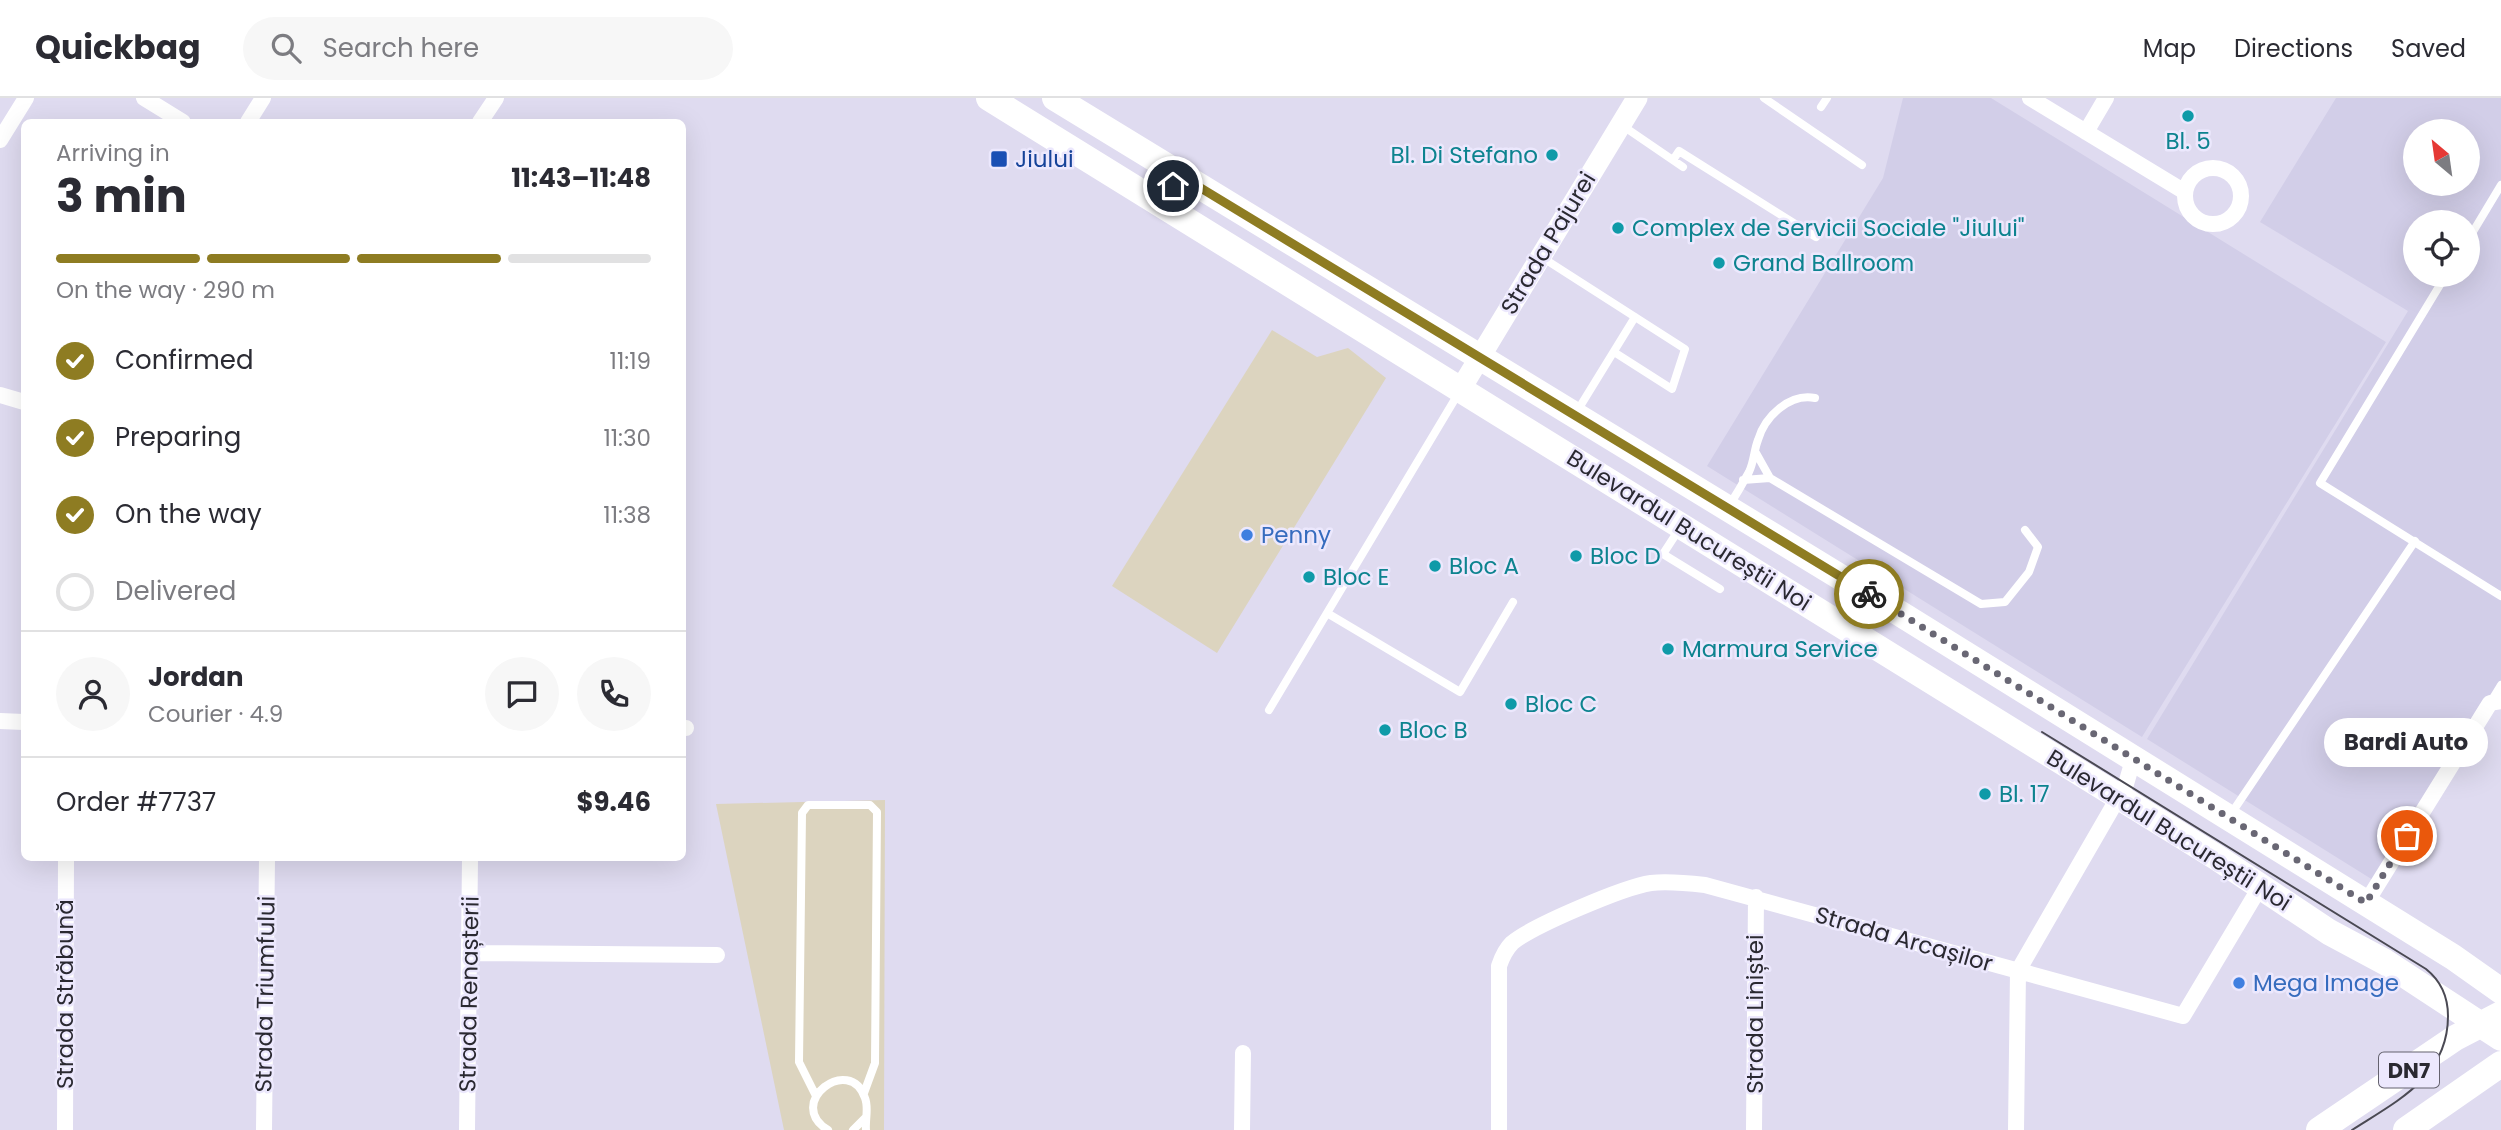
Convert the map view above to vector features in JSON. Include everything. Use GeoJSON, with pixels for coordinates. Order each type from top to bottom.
{"type":"FeatureCollection","features":[{"type":"Feature","properties":{"kind":"main road","name":"Bulevardul Bucureștii Noi"},"geometry":{"type":"LineString","coordinates":[[989,98],[1682,526],[2329,932],[2494,1026]]}},
{"type":"Feature","properties":{"kind":"main road","name":"Bulevardul Bucureștii Noi"},"geometry":{"type":"LineString","coordinates":[[1055,98],[2366,903],[2453,957],[2501,991]]}},
{"type":"Feature","properties":{"kind":"main road"},"geometry":{"type":"LineString","coordinates":[[1158,203],[1181,176]]}},
{"type":"Feature","properties":{"kind":"main road","name":"DN7"},"geometry":{"type":"LineString","coordinates":[[2319,1130],[2494,1026]]}},
{"type":"Feature","properties":{"kind":"main road","name":"DN7"},"geometry":{"type":"LineString","coordinates":[[2406,1130],[2501,1064]]}},
{"type":"Feature","properties":{"kind":"street"},"geometry":{"type":"LineString","coordinates":[[0,140],[26,98]]}},
{"type":"Feature","properties":{"kind":"street"},"geometry":{"type":"LineString","coordinates":[[144,98],[179,119]]}},
{"type":"Feature","properties":{"kind":"street"},"geometry":{"type":"LineString","coordinates":[[250,119],[263,98]]}},
{"type":"Feature","properties":{"kind":"street"},"geometry":{"type":"LineString","coordinates":[[482,119],[496,98]]}},
{"type":"Feature","properties":{"kind":"street","name":"Strada Pajurei"},"geometry":{"type":"LineString","coordinates":[[1460,390],[1637,98]]}},
{"type":"Feature","properties":{"kind":"street"},"geometry":{"type":"LineString","coordinates":[[2030,98],[2185,192]]}},
{"type":"Feature","properties":{"kind":"street"},"geometry":{"type":"LineString","coordinates":[[2086,132],[2106,98]]}},
{"type":"Feature","properties":{"kind":"street"},"geometry":{"type":"LineString","coordinates":[[0,395],[21,401]]}},
{"type":"Feature","properties":{"kind":"street"},"geometry":{"type":"LineString","coordinates":[[2366,903],[2495,702]]}},
{"type":"Feature","properties":{"kind":"street"},"geometry":{"type":"LineString","coordinates":[[0,721],[21,722]]}},
{"type":"Feature","properties":{"kind":"street"},"geometry":{"type":"LineString","coordinates":[[2016,1130],[2018,971],[2130,776],[2133,760]]}},
{"type":"Feature","properties":{"kind":"street","name":"Strada Străbună"},"geometry":{"type":"LineString","coordinates":[[65,1130],[66,861]]}},
{"type":"Feature","properties":{"kind":"street","name":"Strada Triumfului"},"geometry":{"type":"LineString","coordinates":[[264,1130],[267,861]]}},
{"type":"Feature","properties":{"kind":"street","name":"Strada Renașterii"},"geometry":{"type":"LineString","coordinates":[[467,1130],[470,861]]}},
{"type":"Feature","properties":{"kind":"street","name":"Strada Arcașilor"},"geometry":{"type":"LineString","coordinates":[[1499,1130],[1499,966],[1504,953],[1520,937],[1557,918],[1647,884],[1705,885],[1756,897],[2183,1016],[2260,887]]}},
{"type":"Feature","properties":{"kind":"street","name":"Strada Liniștei"},"geometry":{"type":"LineString","coordinates":[[1755,1130],[1756,897]]}},
{"type":"Feature","properties":{"kind":"street"},"geometry":{"type":"LineString","coordinates":[[469,953],[717,956]]}},
{"type":"Feature","properties":{"kind":"street"},"geometry":{"type":"LineString","coordinates":[[1242,1130],[1243,1053]]}},
{"type":"Feature","properties":{"kind":"lane"},"geometry":{"type":"LineString","coordinates":[[1764,98],[1862,165]]}},
{"type":"Feature","properties":{"kind":"lane"},"geometry":{"type":"LineString","coordinates":[[1821,107],[1827,98]]}},
{"type":"Feature","properties":{"kind":"lane"},"geometry":{"type":"LineString","coordinates":[[1621,124],[1683,167]]}},
{"type":"Feature","properties":{"kind":"lane"},"geometry":{"type":"LineString","coordinates":[[1673,160],[1678,151],[1816,237]]}},
{"type":"Feature","properties":{"kind":"lane"},"geometry":{"type":"LineString","coordinates":[[2480,220],[2501,185]]}},
{"type":"Feature","properties":{"kind":"lane"},"geometry":{"type":"LineString","coordinates":[[1540,257],[1685,349],[1672,389],[1614,352]]}},
{"type":"Feature","properties":{"kind":"lane"},"geometry":{"type":"LineString","coordinates":[[2439,287],[2320,483],[2501,596]]}},
{"type":"Feature","properties":{"kind":"lane"},"geometry":{"type":"LineString","coordinates":[[1575,415],[1635,317]]}},
{"type":"Feature","properties":{"kind":"lane"},"geometry":{"type":"LineString","coordinates":[[1269,710],[1460,390]]}},
{"type":"Feature","properties":{"kind":"lane"},"geometry":{"type":"LineString","coordinates":[[1728,509],[1756,452],[1759,435],[1790,400],[1804,395],[1815,398]]}},
{"type":"Feature","properties":{"kind":"lane"},"geometry":{"type":"LineString","coordinates":[[1756,452],[1770,478],[1981,604],[2005,602],[2029,572],[2038,547],[2025,530]]}},
{"type":"Feature","properties":{"kind":"lane"},"geometry":{"type":"LineString","coordinates":[[1743,480],[1770,478]]}},
{"type":"Feature","properties":{"kind":"lane"},"geometry":{"type":"LineString","coordinates":[[1682,526],[1663,554],[1720,589]]}},
{"type":"Feature","properties":{"kind":"lane"},"geometry":{"type":"LineString","coordinates":[[2228,818],[2415,541]]}},
{"type":"Feature","properties":{"kind":"lane"},"geometry":{"type":"LineString","coordinates":[[1327,613],[1460,692],[1513,602]]}},
{"type":"Feature","properties":{"kind":"lane"},"geometry":{"type":"LineString","coordinates":[[2495,702],[2501,685]]}},
{"type":"Feature","properties":{"kind":"lane"},"geometry":{"type":"LineString","coordinates":[[816,1096],[799,1062],[802,813],[808,805],[870,806],[877,812],[874,1063],[863,1093]]}},
{"type":"Feature","properties":{"kind":"lane"},"geometry":{"type":"LineString","coordinates":[[828,1130],[814,1112],[816,1096],[820,1088],[835,1080],[851,1082],[863,1093],[867,1101],[866,1130]]}},
{"type":"Feature","properties":{"kind":"lane"},"geometry":{"type":"LineString","coordinates":[[853,1130],[865,1118]]}},
{"type":"Feature","properties":{"kind":"shaded area"},"geometry":{"type":"Polygon","coordinates":[[[1903,98],[1991,98],[2386,342],[2142,737],[1707,466],[1883,178],[1903,98]]]}},
{"type":"Feature","properties":{"kind":"shaded area"},"geometry":{"type":"Polygon","coordinates":[[[2336,98],[2501,98],[2501,698],[2480,704],[2373,880],[2147,739],[2408,311],[2260,222],[2336,98]]]}},
{"type":"Feature","properties":{"kind":"shaded area"},"geometry":{"type":"Polygon","coordinates":[[[1272,330],[1317,357],[1348,348],[1386,378],[1217,653],[1112,586],[1272,330]]]}},
{"type":"Feature","properties":{"kind":"shaded area"},"geometry":{"type":"Polygon","coordinates":[[[885,800],[884,1130],[784,1130],[716,804],[885,800]]]}},
{"type":"Feature","properties":{"kind":"tram line"},"geometry":{"type":"LineString","coordinates":[[2042,732],[2426,969],[2440,984],[2447,1002],[2448,1016],[2446,1037],[2439,1055],[2417,1085],[2352,1130]]}},
{"type":"Feature","properties":{"kind":"way so far"},"geometry":{"type":"LineString","coordinates":[[1869,594],[2366,903],[2407,836]]}},
{"type":"Feature","properties":{"kind":"place","name":"Bl. 5"},"geometry":{"type":"Point","coordinates":[2188,116]}},
{"type":"Feature","properties":{"kind":"place","name":"Bl. Di Stefano"},"geometry":{"type":"Point","coordinates":[1552,155]}},
{"type":"Feature","properties":{"kind":"place","name":"Jiului"},"geometry":{"type":"Point","coordinates":[999,159]}},
{"type":"Feature","properties":{"kind":"place","name":"Complex de Servicii Sociale \"Jiului\""},"geometry":{"type":"Point","coordinates":[1618,228]}},
{"type":"Feature","properties":{"kind":"place","name":"Grand Ballroom"},"geometry":{"type":"Point","coordinates":[1719,263]}},
{"type":"Feature","properties":{"kind":"place","name":"Penny"},"geometry":{"type":"Point","coordinates":[1247,535]}},
{"type":"Feature","properties":{"kind":"place","name":"Bloc D"},"geometry":{"type":"Point","coordinates":[1576,556]}},
{"type":"Feature","properties":{"kind":"place","name":"Bloc A"},"geometry":{"type":"Point","coordinates":[1435,566]}},
{"type":"Feature","properties":{"kind":"place","name":"Bloc E"},"geometry":{"type":"Point","coordinates":[1309,577]}},
{"type":"Feature","properties":{"kind":"place","name":"Marmura Service"},"geometry":{"type":"Point","coordinates":[1668,649]}},
{"type":"Feature","properties":{"kind":"place","name":"Bloc C"},"geometry":{"type":"Point","coordinates":[1511,704]}},
{"type":"Feature","properties":{"kind":"place","name":"Bloc B"},"geometry":{"type":"Point","coordinates":[1385,730]}},
{"type":"Feature","properties":{"kind":"place","name":"Bl. 17"},"geometry":{"type":"Point","coordinates":[1985,794]}},
{"type":"Feature","properties":{"kind":"place","name":"Bardi Auto"},"geometry":{"type":"Point","coordinates":[2407,836]}},
{"type":"Feature","properties":{"kind":"place","name":"Mega Image"},"geometry":{"type":"Point","coordinates":[2239,983]}},
{"type":"Feature","properties":{"kind":"route"},"geometry":{"type":"LineString","coordinates":[[1173,186],[1181,176],[1869,594]]}}]}
